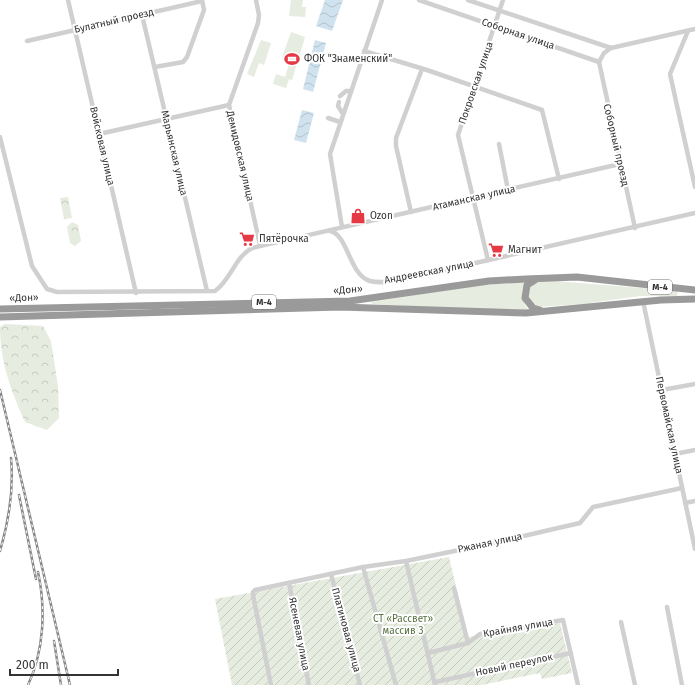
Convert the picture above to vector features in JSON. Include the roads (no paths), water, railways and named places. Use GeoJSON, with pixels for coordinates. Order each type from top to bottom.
{"type":"FeatureCollection","features":[{"type":"Feature","properties":{"kind":"highway","name":"«Дон»"},"geometry":{"type":"LineString","coordinates":[[0,309],[350,301],[489,281],[577,277],[695,290]]}},
{"type":"Feature","properties":{"kind":"highway","name":"М-4"},"geometry":{"type":"LineString","coordinates":[[539,279],[531,281],[527,285],[525,293],[528,305],[539,310],[586,308]]}},
{"type":"Feature","properties":{"kind":"highway","name":"«Дон»"},"geometry":{"type":"LineString","coordinates":[[1,317],[340,308],[526,313],[643,301],[695,300]]}},
{"type":"Feature","properties":{"kind":"street","name":"Войсковая улица"},"geometry":{"type":"LineString","coordinates":[[68,0],[136,293]]}},
{"type":"Feature","properties":{"kind":"street","name":"Демидовская улица"},"geometry":{"type":"LineString","coordinates":[[256,0],[259,14],[258,23],[229,105],[260,245]]}},
{"type":"Feature","properties":{"kind":"street"},"geometry":{"type":"LineString","coordinates":[[342,227],[330,154],[350,91],[382,0]]}},
{"type":"Feature","properties":{"kind":"street","name":"Соборная улица"},"geometry":{"type":"LineString","coordinates":[[419,0],[599,62]]}},
{"type":"Feature","properties":{"kind":"street","name":"Соборная улица"},"geometry":{"type":"LineString","coordinates":[[468,0],[610,48]]}},
{"type":"Feature","properties":{"kind":"street","name":"Покровская улица"},"geometry":{"type":"LineString","coordinates":[[488,260],[458,135],[496,26],[499,10],[503,0]]}},
{"type":"Feature","properties":{"kind":"street","name":"Булатный проезд"},"geometry":{"type":"LineString","coordinates":[[26,41],[202,1]]}},
{"type":"Feature","properties":{"kind":"street"},"geometry":{"type":"LineString","coordinates":[[154,67],[183,62],[187,57],[204,10],[202,1]]}},
{"type":"Feature","properties":{"kind":"street","name":"Марьянская улица"},"geometry":{"type":"LineString","coordinates":[[142,15],[207,291]]}},
{"type":"Feature","properties":{"kind":"street"},"geometry":{"type":"LineString","coordinates":[[599,62],[604,53],[610,48],[695,29]]}},
{"type":"Feature","properties":{"kind":"street"},"geometry":{"type":"LineString","coordinates":[[688,31],[670,74],[695,187]]}},
{"type":"Feature","properties":{"kind":"street"},"geometry":{"type":"LineString","coordinates":[[364,51],[475,86],[542,110],[559,178]]}},
{"type":"Feature","properties":{"kind":"street","name":"Соборный проезд"},"geometry":{"type":"LineString","coordinates":[[599,62],[635,228]]}},
{"type":"Feature","properties":{"kind":"street"},"geometry":{"type":"LineString","coordinates":[[411,212],[396,146],[396,138],[422,69]]}},
{"type":"Feature","properties":{"kind":"street"},"geometry":{"type":"LineString","coordinates":[[340,96],[346,91],[350,91]]}},
{"type":"Feature","properties":{"kind":"street"},"geometry":{"type":"LineString","coordinates":[[339,102],[338,106],[343,114]]}},
{"type":"Feature","properties":{"kind":"street"},"geometry":{"type":"LineString","coordinates":[[99,134],[229,105]]}},
{"type":"Feature","properties":{"kind":"street"},"geometry":{"type":"LineString","coordinates":[[328,118],[340,122]]}},
{"type":"Feature","properties":{"kind":"street"},"geometry":{"type":"LineString","coordinates":[[0,137],[30,261],[38,277],[47,289],[57,292],[136,293],[207,291]]}},
{"type":"Feature","properties":{"kind":"street"},"geometry":{"type":"LineString","coordinates":[[498,144],[508,190]]}},
{"type":"Feature","properties":{"kind":"street","name":"Атаманская улица"},"geometry":{"type":"LineString","coordinates":[[207,291],[214,291],[221,287],[245,252],[260,245],[328,231],[620,164]]}},
{"type":"Feature","properties":{"kind":"street","name":"Андреевская улица"},"geometry":{"type":"LineString","coordinates":[[328,231],[337,234],[358,272],[370,281],[399,280],[635,228],[695,213]]}},
{"type":"Feature","properties":{"kind":"street","name":"Первомайская улица"},"geometry":{"type":"LineString","coordinates":[[643,301],[695,549]]}},
{"type":"Feature","properties":{"kind":"street"},"geometry":{"type":"LineString","coordinates":[[662,390],[695,384]]}},
{"type":"Feature","properties":{"kind":"street"},"geometry":{"type":"LineString","coordinates":[[675,454],[695,450]]}},
{"type":"Feature","properties":{"kind":"street","name":"Ржаная улица"},"geometry":{"type":"LineString","coordinates":[[271,685],[253,592],[364,567],[406,561],[580,523],[592,507],[682,488]]}},
{"type":"Feature","properties":{"kind":"street"},"geometry":{"type":"LineString","coordinates":[[686,503],[695,501]]}},
{"type":"Feature","properties":{"kind":"street"},"geometry":{"type":"LineString","coordinates":[[406,561],[435,683]]}},
{"type":"Feature","properties":{"kind":"street"},"geometry":{"type":"LineString","coordinates":[[364,567],[396,685]]}},
{"type":"Feature","properties":{"kind":"street","name":"Платиновая улица"},"geometry":{"type":"LineString","coordinates":[[331,574],[360,685]]}},
{"type":"Feature","properties":{"kind":"street","name":"Ясеневая улица"},"geometry":{"type":"LineString","coordinates":[[289,584],[309,685]]}},
{"type":"Feature","properties":{"kind":"street"},"geometry":{"type":"LineString","coordinates":[[454,588],[468,643]]}},
{"type":"Feature","properties":{"kind":"street"},"geometry":{"type":"LineString","coordinates":[[667,607],[682,685]]}},
{"type":"Feature","properties":{"kind":"street","name":"Крайняя улица"},"geometry":{"type":"LineString","coordinates":[[428,653],[468,643],[480,634],[563,620],[571,652]]}},
{"type":"Feature","properties":{"kind":"street"},"geometry":{"type":"LineString","coordinates":[[621,622],[635,685]]}},
{"type":"Feature","properties":{"kind":"street"},"geometry":{"type":"LineString","coordinates":[[571,652],[578,685]]}},
{"type":"Feature","properties":{"kind":"street","name":"Новый переулок"},"geometry":{"type":"LineString","coordinates":[[435,683],[571,652]]}},
{"type":"Feature","properties":{"kind":"water"},"geometry":{"type":"Polygon","coordinates":[[[325,0],[343,0],[332,31],[316,26],[325,0]]]}},
{"type":"Feature","properties":{"kind":"water"},"geometry":{"type":"Polygon","coordinates":[[[315,40],[326,43],[313,92],[303,89],[315,40]]]}},
{"type":"Feature","properties":{"kind":"water"},"geometry":{"type":"Polygon","coordinates":[[[302,110],[314,113],[306,143],[294,140],[302,110]]]}},
{"type":"Feature","properties":{"kind":"railway"},"geometry":{"type":"LineString","coordinates":[[0,390],[70,685]]}},
{"type":"Feature","properties":{"kind":"railway"},"geometry":{"type":"LineString","coordinates":[[0,551],[10,505],[12,482],[11,458]]}},
{"type":"Feature","properties":{"kind":"railway"},"geometry":{"type":"LineString","coordinates":[[19,495],[36,579]]}},
{"type":"Feature","properties":{"kind":"railway"},"geometry":{"type":"LineString","coordinates":[[28,685],[37,658],[42,630],[42,600],[38,572]]}},
{"type":"Feature","properties":{"kind":"railway"},"geometry":{"type":"LineString","coordinates":[[54,641],[61,685]]}},
{"type":"Feature","properties":{"kind":"place","name":"ФОК \"Знаменский\""},"geometry":{"type":"Point","coordinates":[292,59]}},
{"type":"Feature","properties":{"kind":"place","name":"Ozon"},"geometry":{"type":"Point","coordinates":[358,216]}},
{"type":"Feature","properties":{"kind":"place","name":"Пятёрочка"},"geometry":{"type":"Point","coordinates":[247,239]}},
{"type":"Feature","properties":{"kind":"place","name":"Магнит"},"geometry":{"type":"Point","coordinates":[496,250]}},
{"type":"Feature","properties":{"kind":"park label","name":"СТ «Рассвет» массив 3"},"geometry":{"type":"Point","coordinates":[403,624]}}]}
